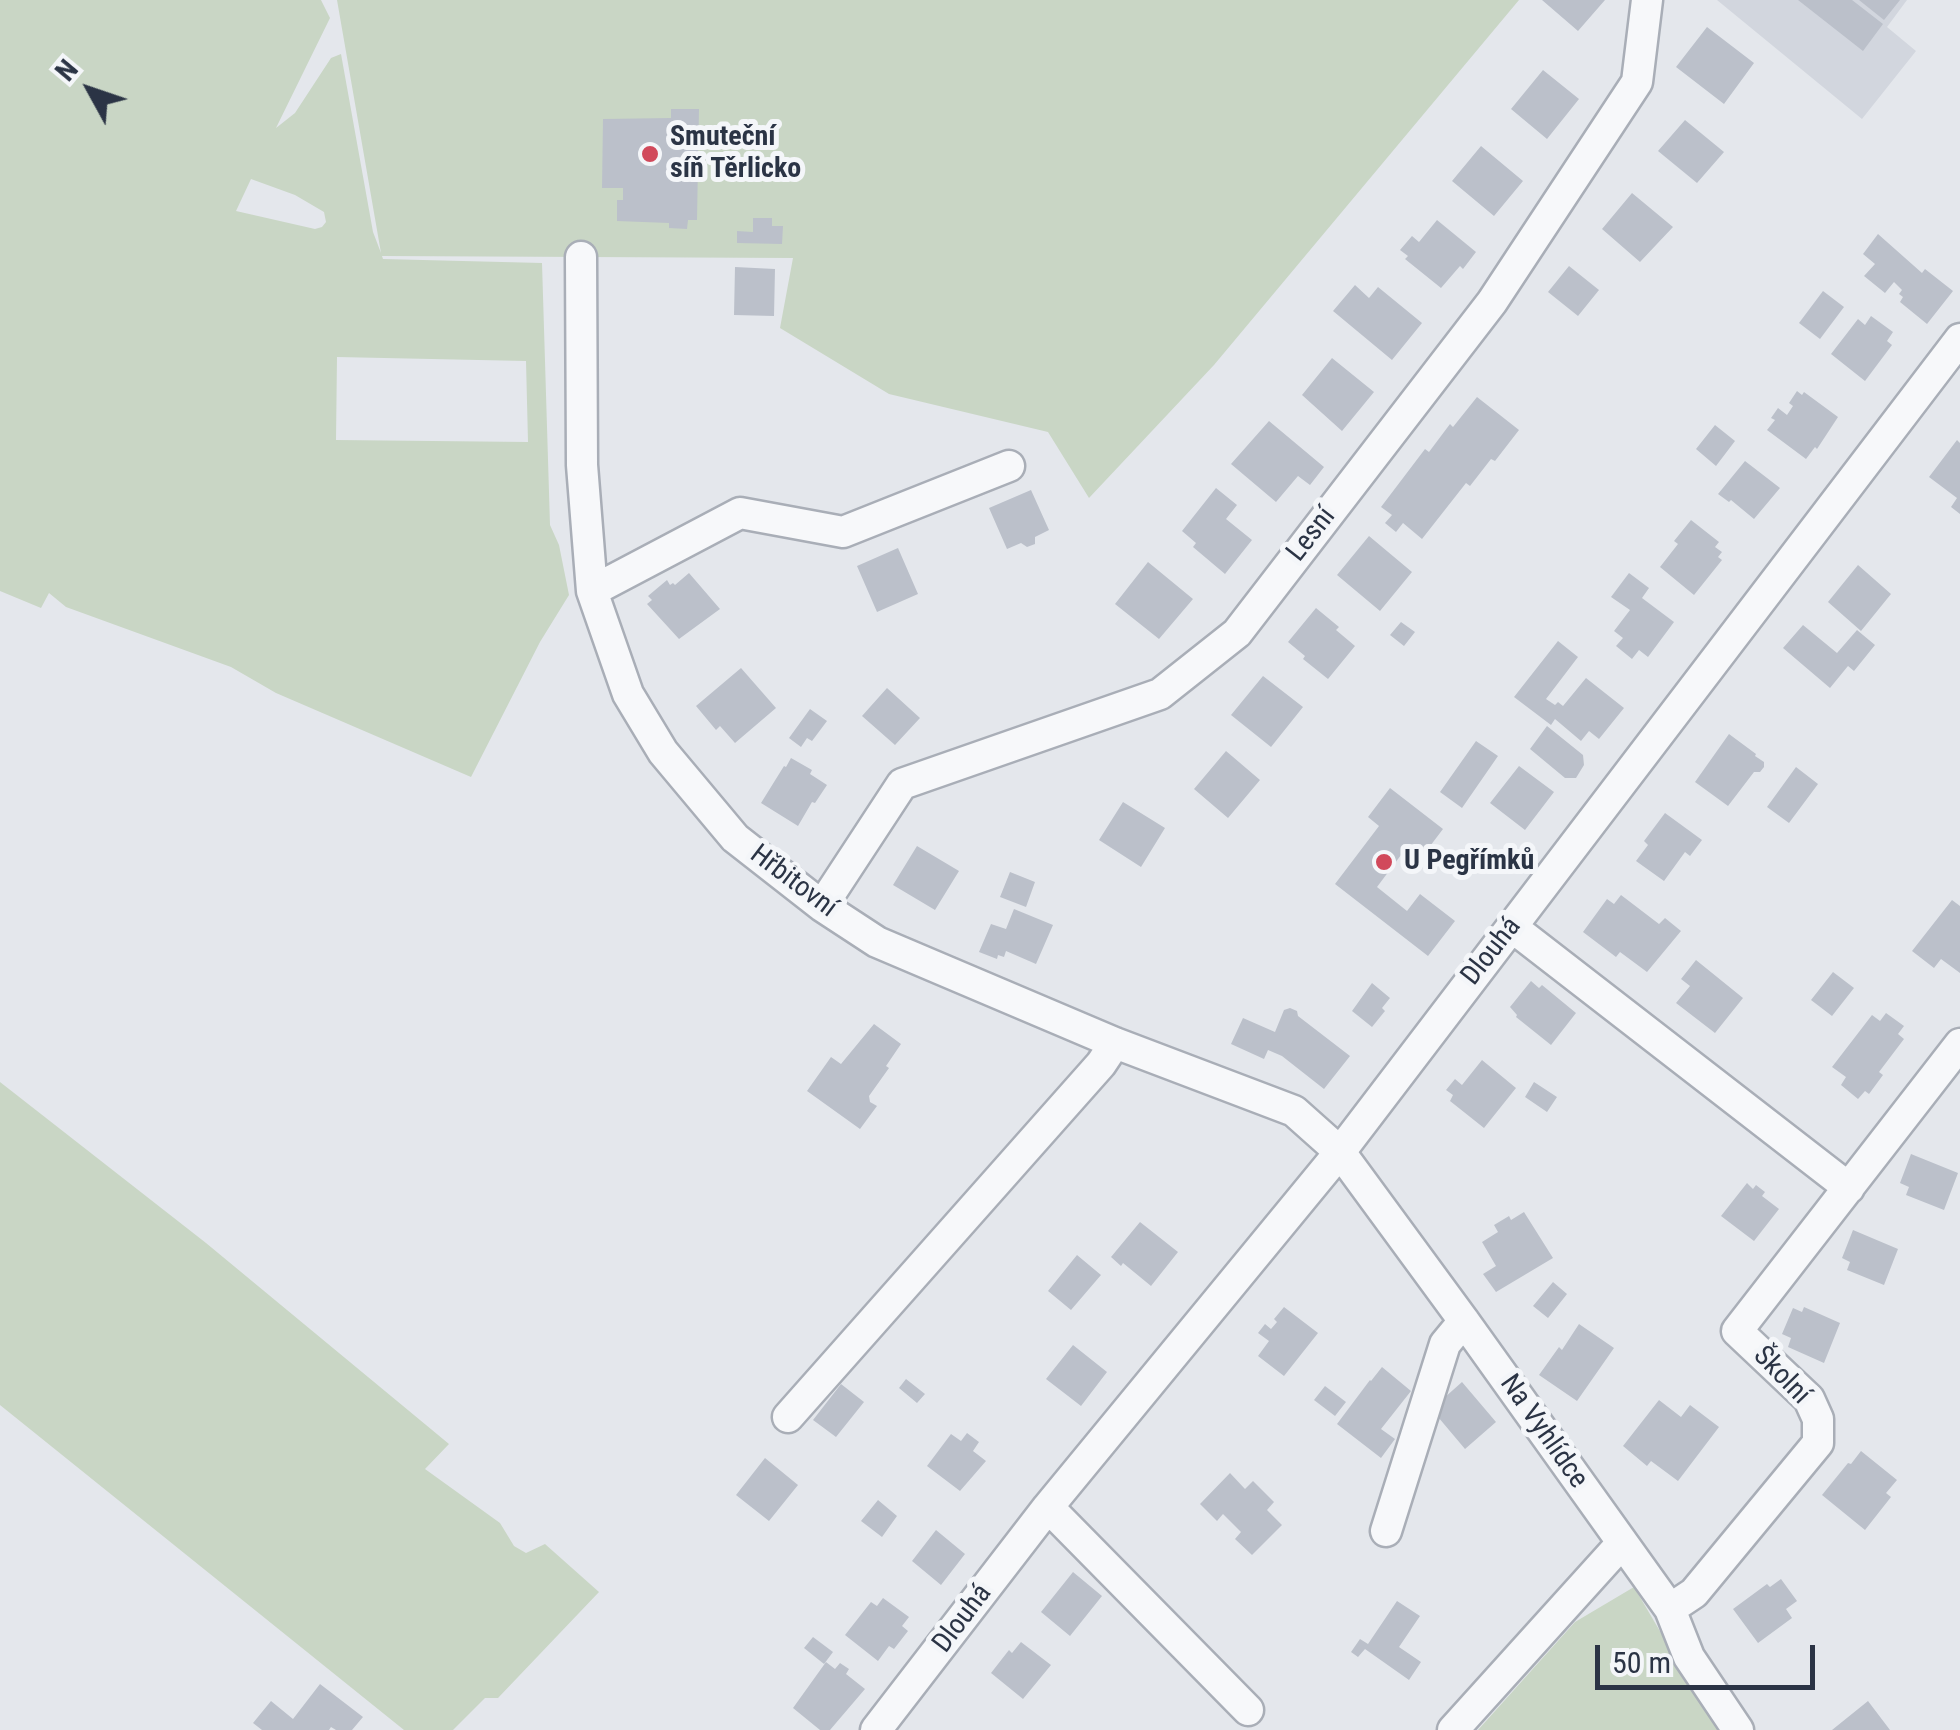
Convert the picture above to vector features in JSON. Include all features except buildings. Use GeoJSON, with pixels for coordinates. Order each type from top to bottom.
{"type":"FeatureCollection","features":[{"type":"Feature","properties":{"kind":"street","name":"Lesní"},"geometry":{"type":"LineString","coordinates":[[822,906],[902,784],[1160,694],[1236,634],[1492,302],[1637,82],[1647,0]]}},
{"type":"Feature","properties":{"kind":"street","name":"Hřbitovní"},"geometry":{"type":"LineString","coordinates":[[581,257],[582,465],[592,591],[628,694],[663,752],[735,838],[822,906],[877,942],[1114,1043],[1294,1112],[1340,1152]]}},
{"type":"Feature","properties":{"kind":"street","name":"Dlouhá"},"geometry":{"type":"LineString","coordinates":[[876,1730],[1048,1507],[1340,1152],[1960,339]]}},
{"type":"Feature","properties":{"kind":"street"},"geometry":{"type":"LineString","coordinates":[[592,591],[740,513],[843,532],[1009,466]]}},
{"type":"Feature","properties":{"kind":"street"},"geometry":{"type":"LineString","coordinates":[[1512,927],[1850,1188]]}},
{"type":"Feature","properties":{"kind":"street"},"geometry":{"type":"LineString","coordinates":[[788,1417],[1102,1064],[1114,1043]]}},
{"type":"Feature","properties":{"kind":"street","name":"Školní"},"geometry":{"type":"LineString","coordinates":[[1670,1609],[1694,1593],[1818,1442],[1818,1420],[1809,1399],[1736,1331],[1960,1044]]}},
{"type":"Feature","properties":{"kind":"street","name":"Na Vyhlídce"},"geometry":{"type":"LineString","coordinates":[[1340,1152],[1670,1609],[1689,1657],[1738,1730]]}},
{"type":"Feature","properties":{"kind":"street"},"geometry":{"type":"LineString","coordinates":[[1386,1530],[1445,1344],[1464,1321]]}},
{"type":"Feature","properties":{"kind":"street"},"geometry":{"type":"LineString","coordinates":[[1048,1507],[1248,1710]]}},
{"type":"Feature","properties":{"kind":"street"},"geometry":{"type":"LineString","coordinates":[[1452,1730],[1622,1543]]}},
{"type":"Feature","properties":{"kind":"shaded area"},"geometry":{"type":"Polygon","coordinates":[[[1717,0],[1907,0],[1887,27],[1916,51],[1862,119],[1717,0]]]}},
{"type":"Feature","properties":{"kind":"green space"},"geometry":{"type":"Polygon","coordinates":[[[0,0],[321,0],[330,18],[276,128],[295,113],[331,58],[341,54],[373,232],[381,253],[337,0],[1519,0],[1214,365],[1089,498],[1048,432],[889,394],[780,328],[793,258],[382,256],[542,263],[550,525],[559,545],[569,595],[540,642],[471,777],[276,693],[231,667],[66,607],[49,593],[41,608],[0,591],[0,0]],[[251,179],[236,211],[315,229],[326,222],[324,212],[295,195],[251,179]],[[337,357],[336,440],[528,442],[526,361],[337,357]]]}},
{"type":"Feature","properties":{"kind":"green space"},"geometry":{"type":"Polygon","coordinates":[[[0,1082],[206,1243],[449,1444],[425,1469],[500,1523],[514,1546],[526,1553],[545,1544],[599,1592],[498,1698],[485,1698],[453,1730],[404,1730],[0,1405],[0,1082]]]}},
{"type":"Feature","properties":{"kind":"green space"},"geometry":{"type":"Polygon","coordinates":[[[1634,1587],[1691,1684],[1728,1730],[1478,1730],[1575,1622],[1634,1587]]]}},
{"type":"Feature","properties":{"kind":"place","name":"Smuteční síň Těrlicko"},"geometry":{"type":"Point","coordinates":[650,154]}},
{"type":"Feature","properties":{"kind":"place","name":"U Pegřímků"},"geometry":{"type":"Point","coordinates":[1384,862]}}]}
